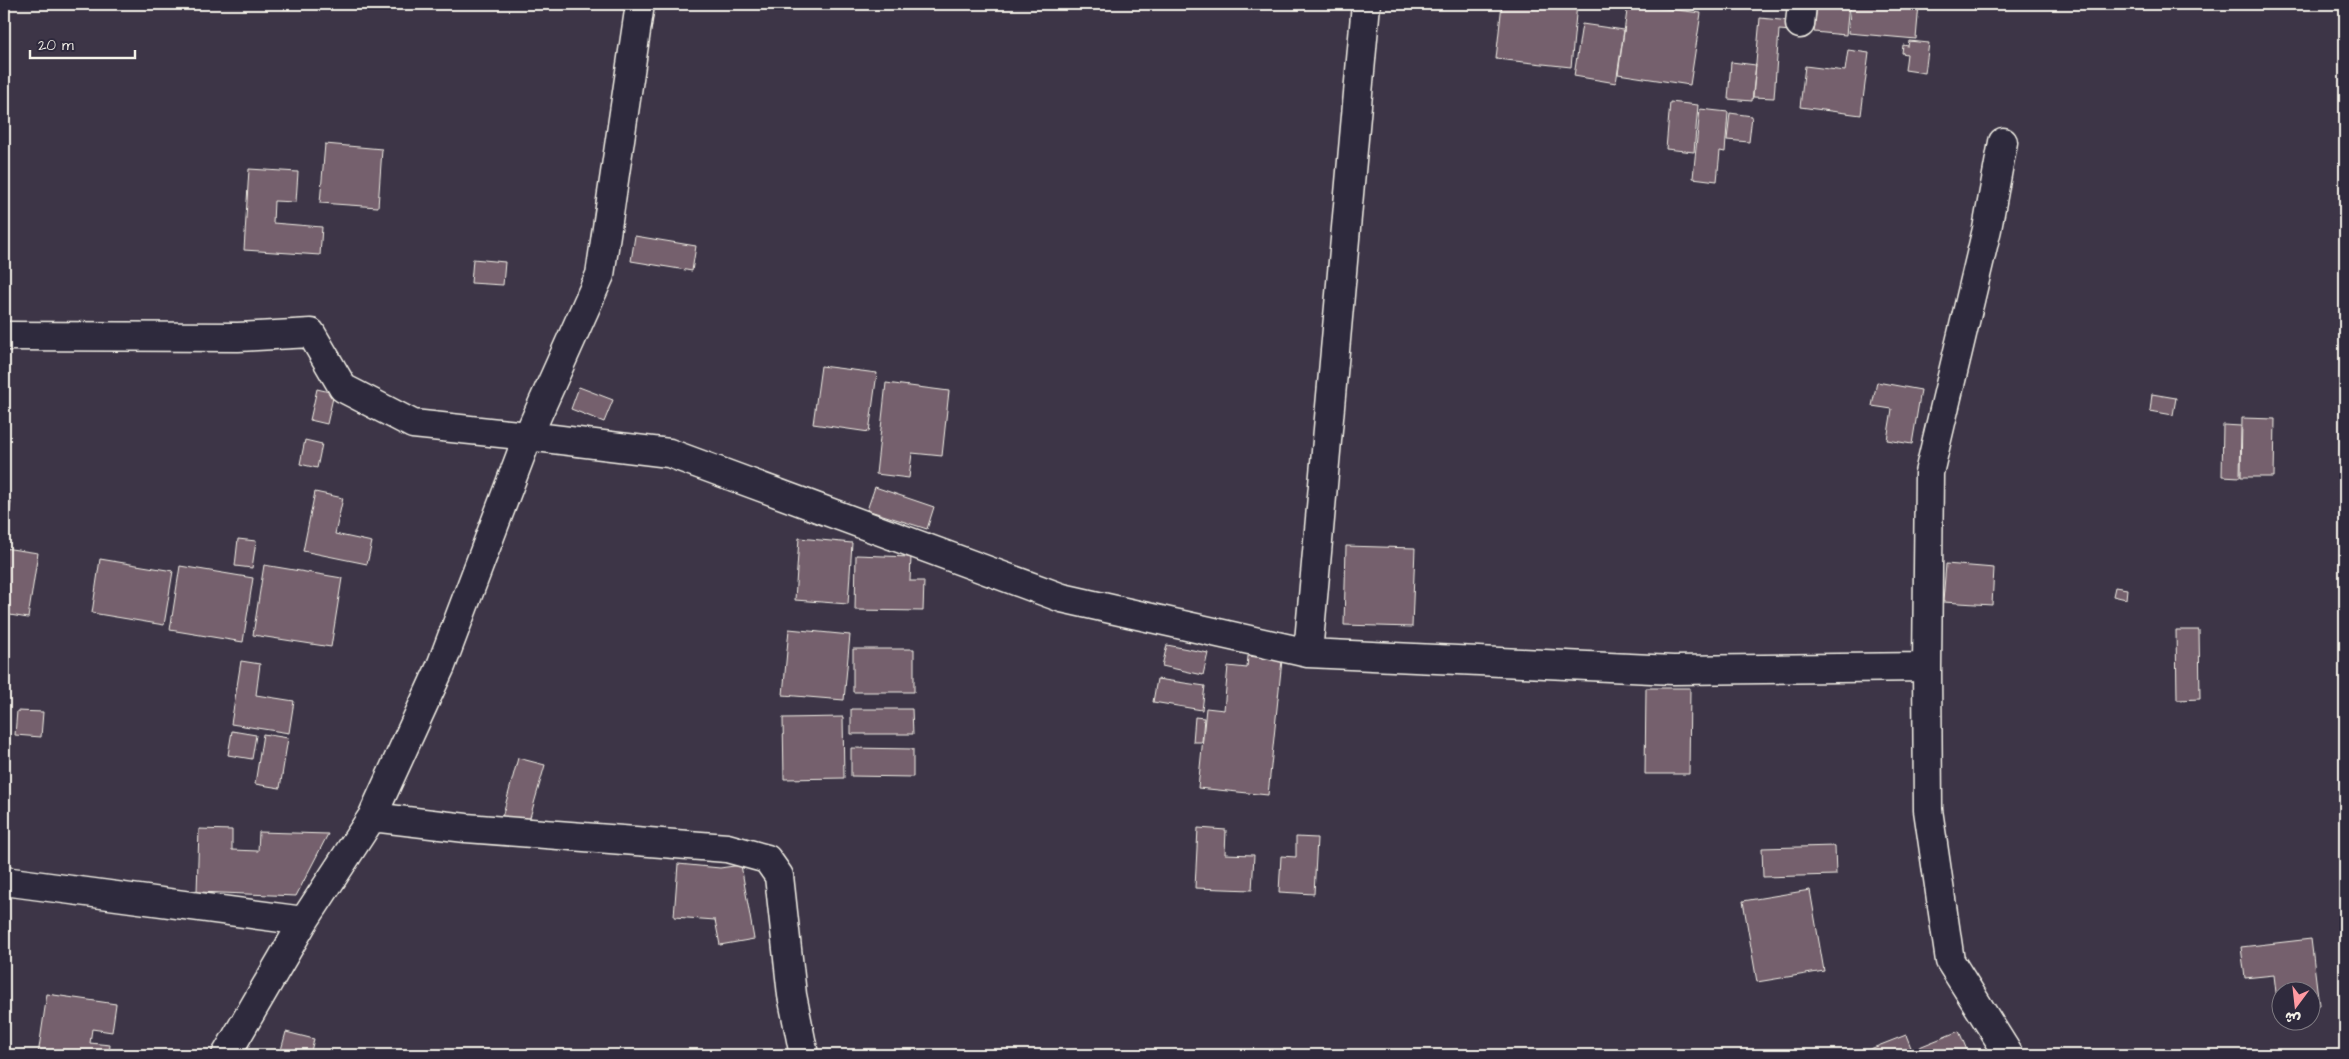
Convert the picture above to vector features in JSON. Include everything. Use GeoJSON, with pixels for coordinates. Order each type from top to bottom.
{"type":"FeatureCollection","features":[{"type":"Feature","properties":{"kind":"street"},"geometry":{"type":"LineString","coordinates":[[226,1055],[304,921],[372,817],[441,666],[528,436],[600,275],[640,4]]}},
{"type":"Feature","properties":{"kind":"street"},"geometry":{"type":"LineString","coordinates":[[1308,654],[1366,4]]}},
{"type":"Feature","properties":{"kind":"street"},"geometry":{"type":"LineString","coordinates":[[2003,142],[1987,229],[1929,473],[1927,667],[1928,810],[1950,961],[2009,1055]]}},
{"type":"Feature","properties":{"kind":"street"},"geometry":{"type":"LineString","coordinates":[[4,336],[238,336],[311,333],[343,388],[414,424],[669,453],[1062,598],[1308,654],[1673,670],[1927,667]]}},
{"type":"Feature","properties":{"kind":"street"},"geometry":{"type":"LineString","coordinates":[[372,817],[466,828],[727,848],[767,859],[779,876],[792,995],[804,1055]]}},
{"type":"Feature","properties":{"kind":"street"},"geometry":{"type":"LineString","coordinates":[[4,882],[304,921]]}},
{"type":"Feature","properties":{"kind":"building"},"geometry":{"type":"Polygon","coordinates":[[[1502,4],[1577,4],[1571,67],[1496,59],[1502,4]]]}},
{"type":"Feature","properties":{"kind":"building"},"geometry":{"type":"Polygon","coordinates":[[[1628,4],[1701,13],[1690,85],[1618,74],[1628,4]]]}},
{"type":"Feature","properties":{"kind":"building"},"geometry":{"type":"Polygon","coordinates":[[[1817,4],[1849,4],[1846,35],[1814,32],[1817,4]]]}},
{"type":"Feature","properties":{"kind":"building"},"geometry":{"type":"Polygon","coordinates":[[[1851,4],[1919,4],[1916,39],[1848,33],[1851,4]]]}},
{"type":"Feature","properties":{"kind":"building"},"geometry":{"type":"Polygon","coordinates":[[[1975,4],[1975,5],[1932,5],[1975,4]]]}},
{"type":"Feature","properties":{"kind":"building"},"geometry":{"type":"Polygon","coordinates":[[[1760,18],[1791,21],[1791,31],[1779,30],[1774,98],[1753,97],[1760,18]]]}},
{"type":"Feature","properties":{"kind":"building"},"geometry":{"type":"Polygon","coordinates":[[[1582,24],[1624,30],[1616,83],[1574,76],[1582,24]]]}},
{"type":"Feature","properties":{"kind":"building"},"geometry":{"type":"Polygon","coordinates":[[[1909,41],[1929,43],[1925,73],[1905,70],[1907,54],[1902,53],[1903,45],[1908,46],[1909,41]]]}},
{"type":"Feature","properties":{"kind":"building"},"geometry":{"type":"Polygon","coordinates":[[[1848,50],[1869,53],[1861,115],[1800,107],[1805,66],[1845,71],[1848,50]]]}},
{"type":"Feature","properties":{"kind":"building"},"geometry":{"type":"Polygon","coordinates":[[[1731,62],[1756,65],[1752,101],[1728,99],[1731,62]]]}},
{"type":"Feature","properties":{"kind":"building"},"geometry":{"type":"Polygon","coordinates":[[[1670,102],[1698,105],[1694,152],[1666,149],[1670,102]]]}},
{"type":"Feature","properties":{"kind":"building"},"geometry":{"type":"Polygon","coordinates":[[[1700,109],[1728,112],[1725,152],[1720,151],[1717,181],[1693,178],[1700,109]]]}},
{"type":"Feature","properties":{"kind":"building"},"geometry":{"type":"Polygon","coordinates":[[[1730,113],[1752,116],[1749,142],[1727,140],[1730,113]]]}},
{"type":"Feature","properties":{"kind":"building"},"geometry":{"type":"Polygon","coordinates":[[[325,144],[382,149],[378,207],[320,203],[325,144]]]}},
{"type":"Feature","properties":{"kind":"building"},"geometry":{"type":"Polygon","coordinates":[[[249,169],[298,172],[296,202],[274,201],[273,223],[322,227],[320,255],[244,250],[249,169]]]}},
{"type":"Feature","properties":{"kind":"building"},"geometry":{"type":"Polygon","coordinates":[[[635,236],[696,246],[692,271],[631,261],[635,236]]]}},
{"type":"Feature","properties":{"kind":"building"},"geometry":{"type":"Polygon","coordinates":[[[473,259],[505,262],[503,285],[471,283],[473,259]]]}},
{"type":"Feature","properties":{"kind":"building"},"geometry":{"type":"Polygon","coordinates":[[[821,366],[877,373],[869,432],[813,424],[821,366]]]}},
{"type":"Feature","properties":{"kind":"building"},"geometry":{"type":"Polygon","coordinates":[[[1877,382],[1921,390],[1912,444],[1887,440],[1892,409],[1872,406],[1877,382]]]}},
{"type":"Feature","properties":{"kind":"building"},"geometry":{"type":"Polygon","coordinates":[[[886,383],[949,391],[942,456],[912,453],[909,478],[876,474],[886,383]]]}},
{"type":"Feature","properties":{"kind":"building"},"geometry":{"type":"Polygon","coordinates":[[[579,387],[613,400],[604,422],[571,409],[579,387]]]}},
{"type":"Feature","properties":{"kind":"building"},"geometry":{"type":"Polygon","coordinates":[[[317,389],[334,393],[327,424],[310,420],[317,389]]]}},
{"type":"Feature","properties":{"kind":"building"},"geometry":{"type":"Polygon","coordinates":[[[2152,394],[2176,398],[2173,415],[2150,411],[2152,394]]]}},
{"type":"Feature","properties":{"kind":"building"},"geometry":{"type":"Polygon","coordinates":[[[2242,418],[2275,419],[2274,477],[2241,477],[2242,418]]]}},
{"type":"Feature","properties":{"kind":"building"},"geometry":{"type":"Polygon","coordinates":[[[2223,425],[2241,426],[2240,477],[2222,476],[2223,425]]]}},
{"type":"Feature","properties":{"kind":"building"},"geometry":{"type":"Polygon","coordinates":[[[305,440],[322,444],[317,468],[300,464],[305,440]]]}},
{"type":"Feature","properties":{"kind":"building"},"geometry":{"type":"Polygon","coordinates":[[[875,487],[934,507],[927,529],[867,510],[875,487]]]}},
{"type":"Feature","properties":{"kind":"building"},"geometry":{"type":"Polygon","coordinates":[[[315,492],[343,498],[335,534],[372,542],[367,564],[303,551],[315,492]]]}},
{"type":"Feature","properties":{"kind":"building"},"geometry":{"type":"Polygon","coordinates":[[[4,501],[11,502],[7,533],[4,532],[4,501]]]}},
{"type":"Feature","properties":{"kind":"building"},"geometry":{"type":"Polygon","coordinates":[[[799,538],[852,543],[848,604],[795,600],[799,538]]]}},
{"type":"Feature","properties":{"kind":"building"},"geometry":{"type":"Polygon","coordinates":[[[238,539],[256,541],[252,568],[235,566],[238,539]]]}},
{"type":"Feature","properties":{"kind":"building"},"geometry":{"type":"Polygon","coordinates":[[[1346,546],[1415,548],[1412,627],[1344,625],[1346,546]]]}},
{"type":"Feature","properties":{"kind":"building"},"geometry":{"type":"Polygon","coordinates":[[[4,548],[38,553],[28,618],[4,614],[4,548]]]}},
{"type":"Feature","properties":{"kind":"building"},"geometry":{"type":"Polygon","coordinates":[[[856,555],[911,557],[910,581],[924,581],[923,611],[855,610],[856,555]]]}},
{"type":"Feature","properties":{"kind":"building"},"geometry":{"type":"Polygon","coordinates":[[[100,559],[173,571],[164,625],[92,613],[100,559]]]}},
{"type":"Feature","properties":{"kind":"building"},"geometry":{"type":"Polygon","coordinates":[[[1946,564],[1994,568],[1992,605],[1943,602],[1946,564]]]}},
{"type":"Feature","properties":{"kind":"building"},"geometry":{"type":"Polygon","coordinates":[[[264,565],[342,578],[331,647],[253,635],[264,565]]]}},
{"type":"Feature","properties":{"kind":"building"},"geometry":{"type":"Polygon","coordinates":[[[180,566],[253,578],[243,642],[170,630],[180,566]]]}},
{"type":"Feature","properties":{"kind":"building"},"geometry":{"type":"Polygon","coordinates":[[[2115,587],[2127,589],[2126,599],[2113,596],[2115,587]]]}},
{"type":"Feature","properties":{"kind":"building"},"geometry":{"type":"Polygon","coordinates":[[[789,629],[850,635],[844,700],[783,695],[789,629]]]}},
{"type":"Feature","properties":{"kind":"building"},"geometry":{"type":"Polygon","coordinates":[[[2176,630],[2199,630],[2200,699],[2177,700],[2176,630]]]}},
{"type":"Feature","properties":{"kind":"building"},"geometry":{"type":"Polygon","coordinates":[[[1167,645],[1208,653],[1203,675],[1162,666],[1167,645]]]}},
{"type":"Feature","properties":{"kind":"building"},"geometry":{"type":"Polygon","coordinates":[[[853,649],[914,649],[914,692],[853,692],[853,649]]]}},
{"type":"Feature","properties":{"kind":"building"},"geometry":{"type":"Polygon","coordinates":[[[1248,656],[1282,660],[1268,795],[1198,788],[1206,708],[1224,710],[1228,666],[1247,668],[1248,656]]]}},
{"type":"Feature","properties":{"kind":"building"},"geometry":{"type":"Polygon","coordinates":[[[241,661],[260,664],[256,695],[294,701],[289,733],[231,724],[241,661]]]}},
{"type":"Feature","properties":{"kind":"building"},"geometry":{"type":"Polygon","coordinates":[[[1157,679],[1205,686],[1202,710],[1153,702],[1157,679]]]}},
{"type":"Feature","properties":{"kind":"building"},"geometry":{"type":"Polygon","coordinates":[[[1646,688],[1690,688],[1689,774],[1645,774],[1646,688]]]}},
{"type":"Feature","properties":{"kind":"building"},"geometry":{"type":"Polygon","coordinates":[[[851,709],[912,709],[913,734],[851,734],[851,709]]]}},
{"type":"Feature","properties":{"kind":"building"},"geometry":{"type":"Polygon","coordinates":[[[17,711],[43,712],[41,737],[15,735],[17,711]]]}},
{"type":"Feature","properties":{"kind":"building"},"geometry":{"type":"Polygon","coordinates":[[[843,717],[844,778],[784,779],[783,718],[843,717]]]}},
{"type":"Feature","properties":{"kind":"building"},"geometry":{"type":"Polygon","coordinates":[[[1195,717],[1204,718],[1202,742],[1193,742],[1195,717]]]}},
{"type":"Feature","properties":{"kind":"building"},"geometry":{"type":"Polygon","coordinates":[[[232,731],[256,735],[252,759],[228,755],[232,731]]]}},
{"type":"Feature","properties":{"kind":"building"},"geometry":{"type":"Polygon","coordinates":[[[263,734],[288,738],[280,788],[255,784],[263,734]]]}},
{"type":"Feature","properties":{"kind":"building"},"geometry":{"type":"Polygon","coordinates":[[[851,748],[913,749],[913,777],[851,776],[851,748]]]}},
{"type":"Feature","properties":{"kind":"building"},"geometry":{"type":"Polygon","coordinates":[[[518,758],[545,765],[527,828],[501,821],[518,758]]]}},
{"type":"Feature","properties":{"kind":"building"},"geometry":{"type":"Polygon","coordinates":[[[1198,828],[1226,830],[1225,854],[1254,855],[1252,890],[1195,888],[1198,828]]]}},
{"type":"Feature","properties":{"kind":"building"},"geometry":{"type":"Polygon","coordinates":[[[199,829],[232,830],[232,850],[258,851],[259,832],[328,834],[296,896],[197,892],[199,829]]]}},
{"type":"Feature","properties":{"kind":"building"},"geometry":{"type":"Polygon","coordinates":[[[1296,837],[1317,838],[1314,894],[1279,892],[1281,856],[1296,857],[1296,837]]]}},
{"type":"Feature","properties":{"kind":"building"},"geometry":{"type":"Polygon","coordinates":[[[1835,846],[1836,875],[1763,877],[1762,848],[1835,846]]]}},
{"type":"Feature","properties":{"kind":"building"},"geometry":{"type":"Polygon","coordinates":[[[678,864],[720,868],[741,865],[754,939],[720,945],[715,920],[674,917],[678,864]]]}},
{"type":"Feature","properties":{"kind":"building"},"geometry":{"type":"Polygon","coordinates":[[[1810,890],[1824,971],[1757,982],[1743,901],[1810,890]]]}},
{"type":"Feature","properties":{"kind":"building"},"geometry":{"type":"Polygon","coordinates":[[[2311,939],[2316,982],[2275,982],[2274,975],[2245,978],[2241,947],[2311,939]]]}},
{"type":"Feature","properties":{"kind":"building"},"geometry":{"type":"Polygon","coordinates":[[[47,994],[116,1004],[112,1032],[92,1029],[90,1043],[110,1045],[109,1055],[38,1055],[47,994]]]}},
{"type":"Feature","properties":{"kind":"building"},"geometry":{"type":"Polygon","coordinates":[[[1959,1031],[1969,1055],[1855,1055],[1906,1035],[1912,1050],[1959,1031]]]}},
{"type":"Feature","properties":{"kind":"building"},"geometry":{"type":"Polygon","coordinates":[[[286,1032],[314,1039],[310,1055],[299,1055],[281,1050],[286,1032]]]}}]}
